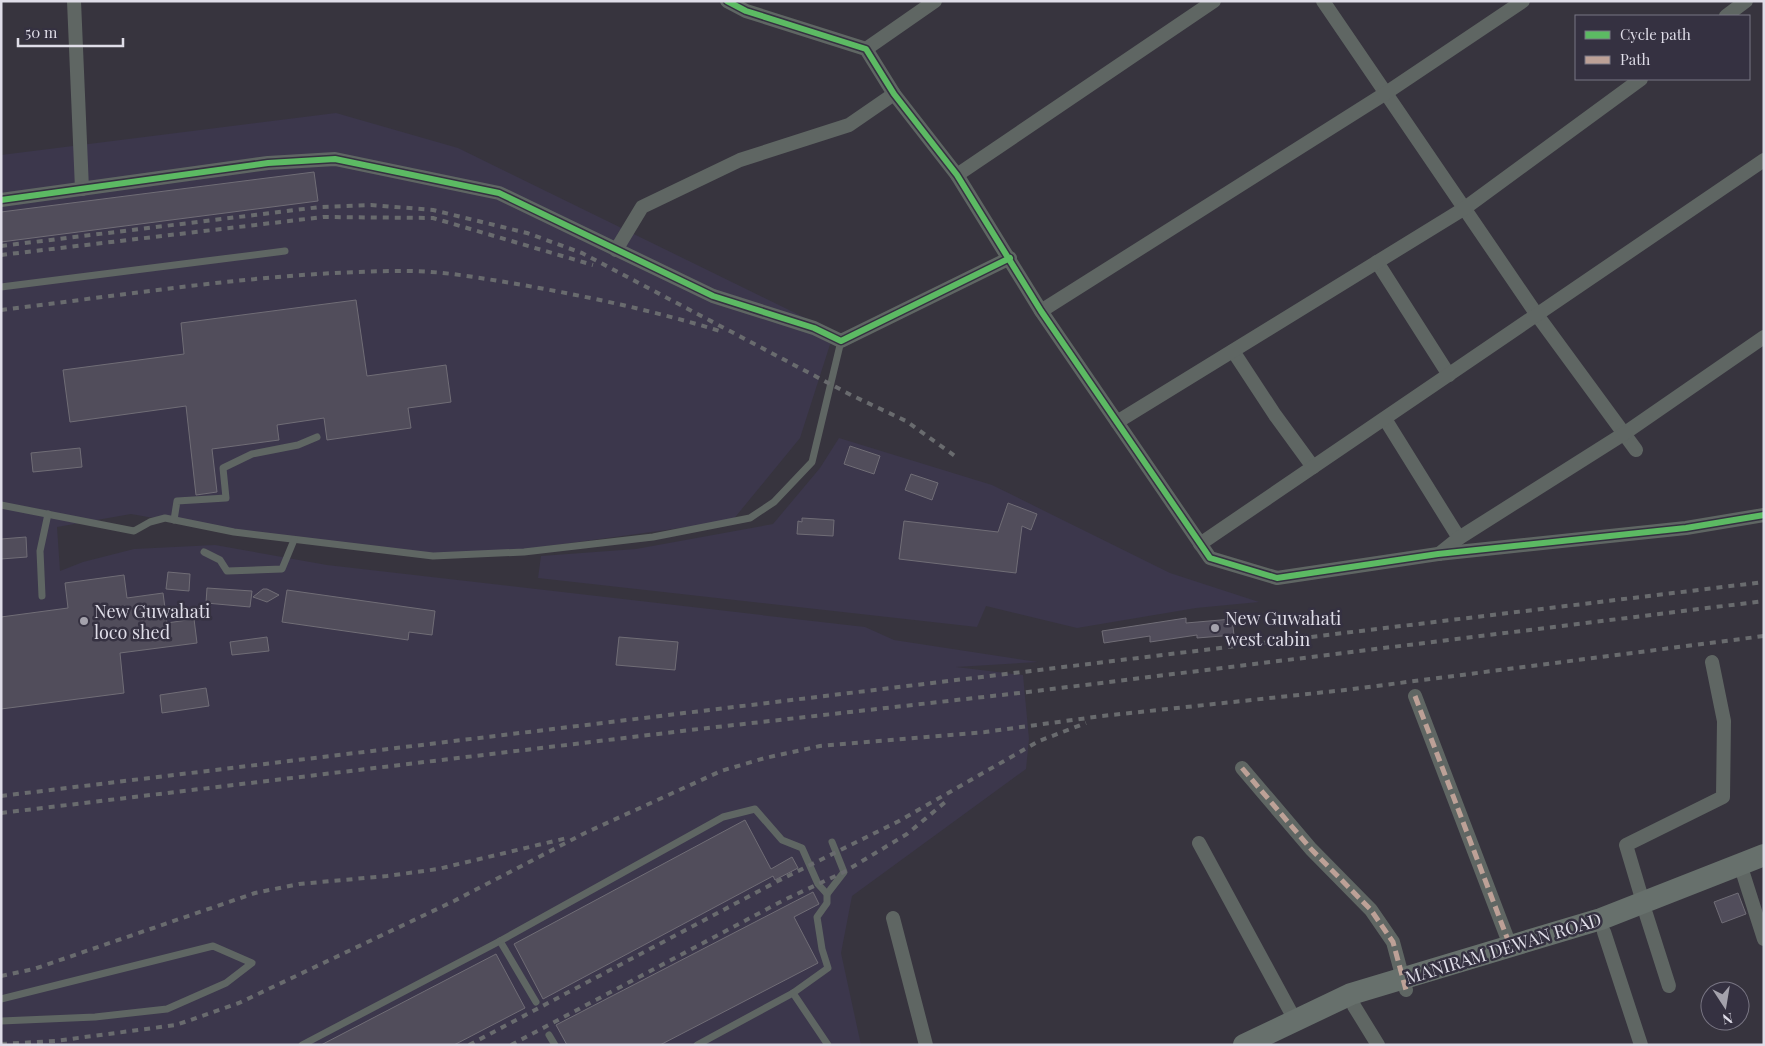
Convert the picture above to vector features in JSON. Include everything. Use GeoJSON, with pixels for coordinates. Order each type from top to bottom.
{"type":"FeatureCollection","features":[{"type":"Feature","properties":{"kind":"main road","name":"MANIRAM DEWAN ROAD"},"geometry":{"type":"LineString","coordinates":[[1244,1045],[1295,1020],[1352,1000],[1601,919],[1645,908],[1749,870],[1764,855]]}},
{"type":"Feature","properties":{"kind":"main road","name":"MANIRAM DEWAN ROAD"},"geometry":{"type":"LineString","coordinates":[[1404,984],[1604,932],[1645,908]]}},
{"type":"Feature","properties":{"kind":"main road","name":"MANIRAM DEWAN ROAD"},"geometry":{"type":"LineString","coordinates":[[1274,1045],[1352,1000]]}},
{"type":"Feature","properties":{"kind":"street"},"geometry":{"type":"LineString","coordinates":[[74,1],[82,189]]}},
{"type":"Feature","properties":{"kind":"street"},"geometry":{"type":"LineString","coordinates":[[727,1],[746,11],[792,25],[827,39],[854,44],[866,49],[894,94],[957,176],[1010,258],[1041,312],[1210,558],[1277,578],[1438,554],[1686,528],[1764,515]]}},
{"type":"Feature","properties":{"kind":"street"},"geometry":{"type":"LineString","coordinates":[[866,49],[935,1]]}},
{"type":"Feature","properties":{"kind":"street"},"geometry":{"type":"LineString","coordinates":[[957,176],[1214,1]]}},
{"type":"Feature","properties":{"kind":"street"},"geometry":{"type":"LineString","coordinates":[[1323,1],[1537,315],[1636,450]]}},
{"type":"Feature","properties":{"kind":"street"},"geometry":{"type":"LineString","coordinates":[[1041,312],[1386,94],[1523,1]]}},
{"type":"Feature","properties":{"kind":"street"},"geometry":{"type":"LineString","coordinates":[[1727,15],[1746,1]]}},
{"type":"Feature","properties":{"kind":"street"},"geometry":{"type":"LineString","coordinates":[[1117,422],[1465,208],[1640,80]]}},
{"type":"Feature","properties":{"kind":"street"},"geometry":{"type":"LineString","coordinates":[[616,250],[642,207],[740,160],[849,125],[894,94]]}},
{"type":"Feature","properties":{"kind":"street"},"geometry":{"type":"LineString","coordinates":[[1,200],[268,163],[335,159],[500,193],[712,296],[814,328],[841,341],[1010,258]]}},
{"type":"Feature","properties":{"kind":"street"},"geometry":{"type":"LineString","coordinates":[[1200,544],[1764,160]]}},
{"type":"Feature","properties":{"kind":"street"},"geometry":{"type":"LineString","coordinates":[[1378,262],[1449,375]]}},
{"type":"Feature","properties":{"kind":"street"},"geometry":{"type":"LineString","coordinates":[[1438,554],[1459,538],[1625,433],[1764,337]]}},
{"type":"Feature","properties":{"kind":"street"},"geometry":{"type":"LineString","coordinates":[[1233,351],[1275,415],[1313,467]]}},
{"type":"Feature","properties":{"kind":"street"},"geometry":{"type":"LineString","coordinates":[[1385,419],[1459,538]]}},
{"type":"Feature","properties":{"kind":"street"},"geometry":{"type":"LineString","coordinates":[[1669,986],[1626,845],[1723,797],[1724,721],[1712,662]]}},
{"type":"Feature","properties":{"kind":"street"},"geometry":{"type":"LineString","coordinates":[[1415,696],[1510,948]]}},
{"type":"Feature","properties":{"kind":"street"},"geometry":{"type":"LineString","coordinates":[[1242,768],[1311,849],[1371,910],[1393,942],[1404,984]]}},
{"type":"Feature","properties":{"kind":"street"},"geometry":{"type":"LineString","coordinates":[[1199,842],[1295,1020]]}},
{"type":"Feature","properties":{"kind":"street"},"geometry":{"type":"LineString","coordinates":[[1749,870],[1764,939]]}},
{"type":"Feature","properties":{"kind":"street"},"geometry":{"type":"LineString","coordinates":[[893,918],[926,1045]]}},
{"type":"Feature","properties":{"kind":"street"},"geometry":{"type":"LineString","coordinates":[[1604,932],[1641,1045]]}},
{"type":"Feature","properties":{"kind":"street"},"geometry":{"type":"LineString","coordinates":[[1352,1000],[1374,1043]]}},
{"type":"Feature","properties":{"kind":"lane"},"geometry":{"type":"LineString","coordinates":[[1,287],[285,251]]}},
{"type":"Feature","properties":{"kind":"lane"},"geometry":{"type":"LineString","coordinates":[[1,505],[134,530],[150,522],[165,518],[234,532],[433,556],[524,552],[653,537],[750,518],[774,502],[812,462],[841,341]]}},
{"type":"Feature","properties":{"kind":"lane"},"geometry":{"type":"LineString","coordinates":[[174,520],[177,501],[226,498],[223,468],[252,454],[298,445],[317,438]]}},
{"type":"Feature","properties":{"kind":"lane"},"geometry":{"type":"LineString","coordinates":[[42,596],[40,551],[48,514]]}},
{"type":"Feature","properties":{"kind":"lane"},"geometry":{"type":"LineString","coordinates":[[204,552],[220,560],[227,571],[282,569],[294,540]]}},
{"type":"Feature","properties":{"kind":"lane"},"geometry":{"type":"LineString","coordinates":[[305,1044],[500,941],[723,817],[755,809],[782,840],[802,848],[818,884],[827,894]]}},
{"type":"Feature","properties":{"kind":"lane"},"geometry":{"type":"LineString","coordinates":[[697,1045],[792,993],[828,968],[822,949],[817,917],[827,903],[827,894],[844,872],[832,842]]}},
{"type":"Feature","properties":{"kind":"lane"},"geometry":{"type":"LineString","coordinates":[[500,941],[536,1002]]}},
{"type":"Feature","properties":{"kind":"lane"},"geometry":{"type":"LineString","coordinates":[[1,999],[213,946],[252,963],[226,983],[167,1009],[94,1017],[1,1020]]}},
{"type":"Feature","properties":{"kind":"lane"},"geometry":{"type":"LineString","coordinates":[[792,993],[826,1044]]}},
{"type":"Feature","properties":{"kind":"lane"},"geometry":{"type":"LineString","coordinates":[[549,1035],[555,1045]]}},
{"type":"Feature","properties":{"kind":"shaded area"},"geometry":{"type":"Polygon","coordinates":[[[336,113],[458,148],[834,332],[800,438],[732,521],[461,558],[234,532],[131,514],[57,527],[60,571],[83,562],[134,549],[215,545],[327,565],[865,627],[894,640],[1038,662],[956,667],[1023,675],[1029,739],[1026,769],[852,896],[841,953],[861,1045],[1,1045],[1,155],[336,113]]]}},
{"type":"Feature","properties":{"kind":"shaded area"},"geometry":{"type":"Polygon","coordinates":[[[839,438],[992,485],[1170,573],[1259,602],[1196,608],[1077,628],[986,606],[977,627],[538,578],[541,556],[636,549],[773,524],[820,468],[839,438]]]}},
{"type":"Feature","properties":{"kind":"building"},"geometry":{"type":"Polygon","coordinates":[[[314,172],[318,201],[1,242],[1,212],[314,172]]]}},
{"type":"Feature","properties":{"kind":"building"},"geometry":{"type":"Polygon","coordinates":[[[356,300],[367,376],[446,365],[451,402],[408,408],[411,428],[327,440],[324,418],[277,425],[279,440],[212,449],[217,492],[196,495],[186,406],[70,422],[63,370],[184,354],[181,323],[356,300]]]}},
{"type":"Feature","properties":{"kind":"building"},"geometry":{"type":"Polygon","coordinates":[[[850,446],[880,456],[874,474],[844,464],[850,446]]]}},
{"type":"Feature","properties":{"kind":"building"},"geometry":{"type":"Polygon","coordinates":[[[80,448],[82,467],[33,472],[31,453],[80,448]]]}},
{"type":"Feature","properties":{"kind":"building"},"geometry":{"type":"Polygon","coordinates":[[[911,474],[938,483],[932,500],[905,490],[911,474]]]}},
{"type":"Feature","properties":{"kind":"building"},"geometry":{"type":"Polygon","coordinates":[[[1008,503],[1037,514],[1031,530],[1022,526],[1016,573],[899,559],[904,521],[998,532],[1008,503]]]}},
{"type":"Feature","properties":{"kind":"building"},"geometry":{"type":"Polygon","coordinates":[[[802,518],[834,520],[833,536],[797,534],[798,521],[802,522],[802,518]]]}},
{"type":"Feature","properties":{"kind":"building"},"geometry":{"type":"Polygon","coordinates":[[[26,537],[27,557],[1,559],[1,539],[26,537]]]}},
{"type":"Feature","properties":{"kind":"building"},"geometry":{"type":"Polygon","coordinates":[[[168,572],[190,574],[189,591],[166,589],[168,572]]]}},
{"type":"Feature","properties":{"kind":"building","name":"New Guwahati loco shed"},"geometry":{"type":"Polygon","coordinates":[[[124,575],[127,598],[163,593],[167,623],[194,619],[197,643],[120,653],[124,693],[1,709],[1,617],[68,608],[65,583],[124,575]]]}},
{"type":"Feature","properties":{"kind":"building"},"geometry":{"type":"Polygon","coordinates":[[[207,588],[252,591],[250,607],[206,603],[207,588]]]}},
{"type":"Feature","properties":{"kind":"building"},"geometry":{"type":"Polygon","coordinates":[[[263,589],[279,595],[267,602],[253,597],[263,589]]]}},
{"type":"Feature","properties":{"kind":"building"},"geometry":{"type":"Polygon","coordinates":[[[287,590],[435,611],[432,635],[409,632],[408,640],[282,622],[287,590]]]}},
{"type":"Feature","properties":{"kind":"building"},"geometry":{"type":"Polygon","coordinates":[[[1186,618],[1186,623],[1232,619],[1234,635],[1197,638],[1197,635],[1150,642],[1150,636],[1104,643],[1102,631],[1186,618]]]}},
{"type":"Feature","properties":{"kind":"building"},"geometry":{"type":"Polygon","coordinates":[[[267,637],[269,651],[232,655],[230,642],[267,637]]]}},
{"type":"Feature","properties":{"kind":"building"},"geometry":{"type":"Polygon","coordinates":[[[619,637],[678,642],[675,670],[616,665],[619,637]]]}},
{"type":"Feature","properties":{"kind":"building"},"geometry":{"type":"Polygon","coordinates":[[[206,688],[209,706],[162,713],[160,695],[206,688]]]}},
{"type":"Feature","properties":{"kind":"building"},"geometry":{"type":"Polygon","coordinates":[[[745,820],[771,869],[792,857],[798,868],[775,880],[773,876],[543,999],[514,944],[745,820]]]}},
{"type":"Feature","properties":{"kind":"building"},"geometry":{"type":"Polygon","coordinates":[[[813,892],[819,904],[794,917],[818,963],[660,1045],[567,1045],[556,1025],[813,892]]]}},
{"type":"Feature","properties":{"kind":"building"},"geometry":{"type":"Polygon","coordinates":[[[1738,893],[1746,914],[1722,923],[1714,902],[1738,893]]]}},
{"type":"Feature","properties":{"kind":"building"},"geometry":{"type":"Polygon","coordinates":[[[496,954],[525,1008],[454,1045],[321,1045],[496,954]]]}},
{"type":"Feature","properties":{"kind":"railway"},"geometry":{"type":"LineString","coordinates":[[1,246],[320,207],[371,205],[433,210],[527,233],[582,253],[851,395],[906,421],[955,456]]}},
{"type":"Feature","properties":{"kind":"railway"},"geometry":{"type":"LineString","coordinates":[[1,255],[323,217],[433,218],[593,265]]}},
{"type":"Feature","properties":{"kind":"railway"},"geometry":{"type":"LineString","coordinates":[[1,310],[299,275],[413,271],[469,276],[564,293],[642,310],[720,331]]}},
{"type":"Feature","properties":{"kind":"railway"},"geometry":{"type":"LineString","coordinates":[[1,796],[1764,582]]}},
{"type":"Feature","properties":{"kind":"railway"},"geometry":{"type":"LineString","coordinates":[[1,813],[699,729],[1028,692],[1764,601]]}},
{"type":"Feature","properties":{"kind":"railway"},"geometry":{"type":"LineString","coordinates":[[1,1044],[55,1041],[176,1025],[239,1003],[454,901],[585,833],[721,771],[765,758],[820,746],[985,732],[1102,716],[1345,690],[1764,636]]}},
{"type":"Feature","properties":{"kind":"railway"},"geometry":{"type":"LineString","coordinates":[[469,1045],[776,882],[899,821],[1039,741],[1086,723]]}},
{"type":"Feature","properties":{"kind":"railway"},"geometry":{"type":"LineString","coordinates":[[511,1045],[784,900],[844,872],[907,834],[949,799]]}},
{"type":"Feature","properties":{"kind":"railway"},"geometry":{"type":"LineString","coordinates":[[1,976],[34,969],[255,893],[299,884],[438,869],[567,838]]}},
{"type":"Feature","properties":{"kind":"marked path"},"geometry":{"type":"LineString","coordinates":[[1415,696],[1511,948]]}},
{"type":"Feature","properties":{"kind":"marked path"},"geometry":{"type":"LineString","coordinates":[[1242,768],[1311,849],[1371,910],[1393,942],[1406,990]]}},
{"type":"Feature","properties":{"kind":"cycle path"},"geometry":{"type":"LineString","coordinates":[[727,1],[746,11],[866,49],[894,94],[957,175],[1041,311],[1210,558],[1277,578],[1438,554],[1686,528],[1764,515]]}},
{"type":"Feature","properties":{"kind":"cycle path"},"geometry":{"type":"LineString","coordinates":[[1,200],[268,163],[335,159],[499,193],[713,296],[814,328],[841,341],[1010,258]]}},
{"type":"Feature","properties":{"kind":"place","name":"New Guwahati loco shed"},"geometry":{"type":"Point","coordinates":[84,621]}},
{"type":"Feature","properties":{"kind":"place","name":"New Guwahati west cabin"},"geometry":{"type":"Point","coordinates":[1215,628]}}]}
